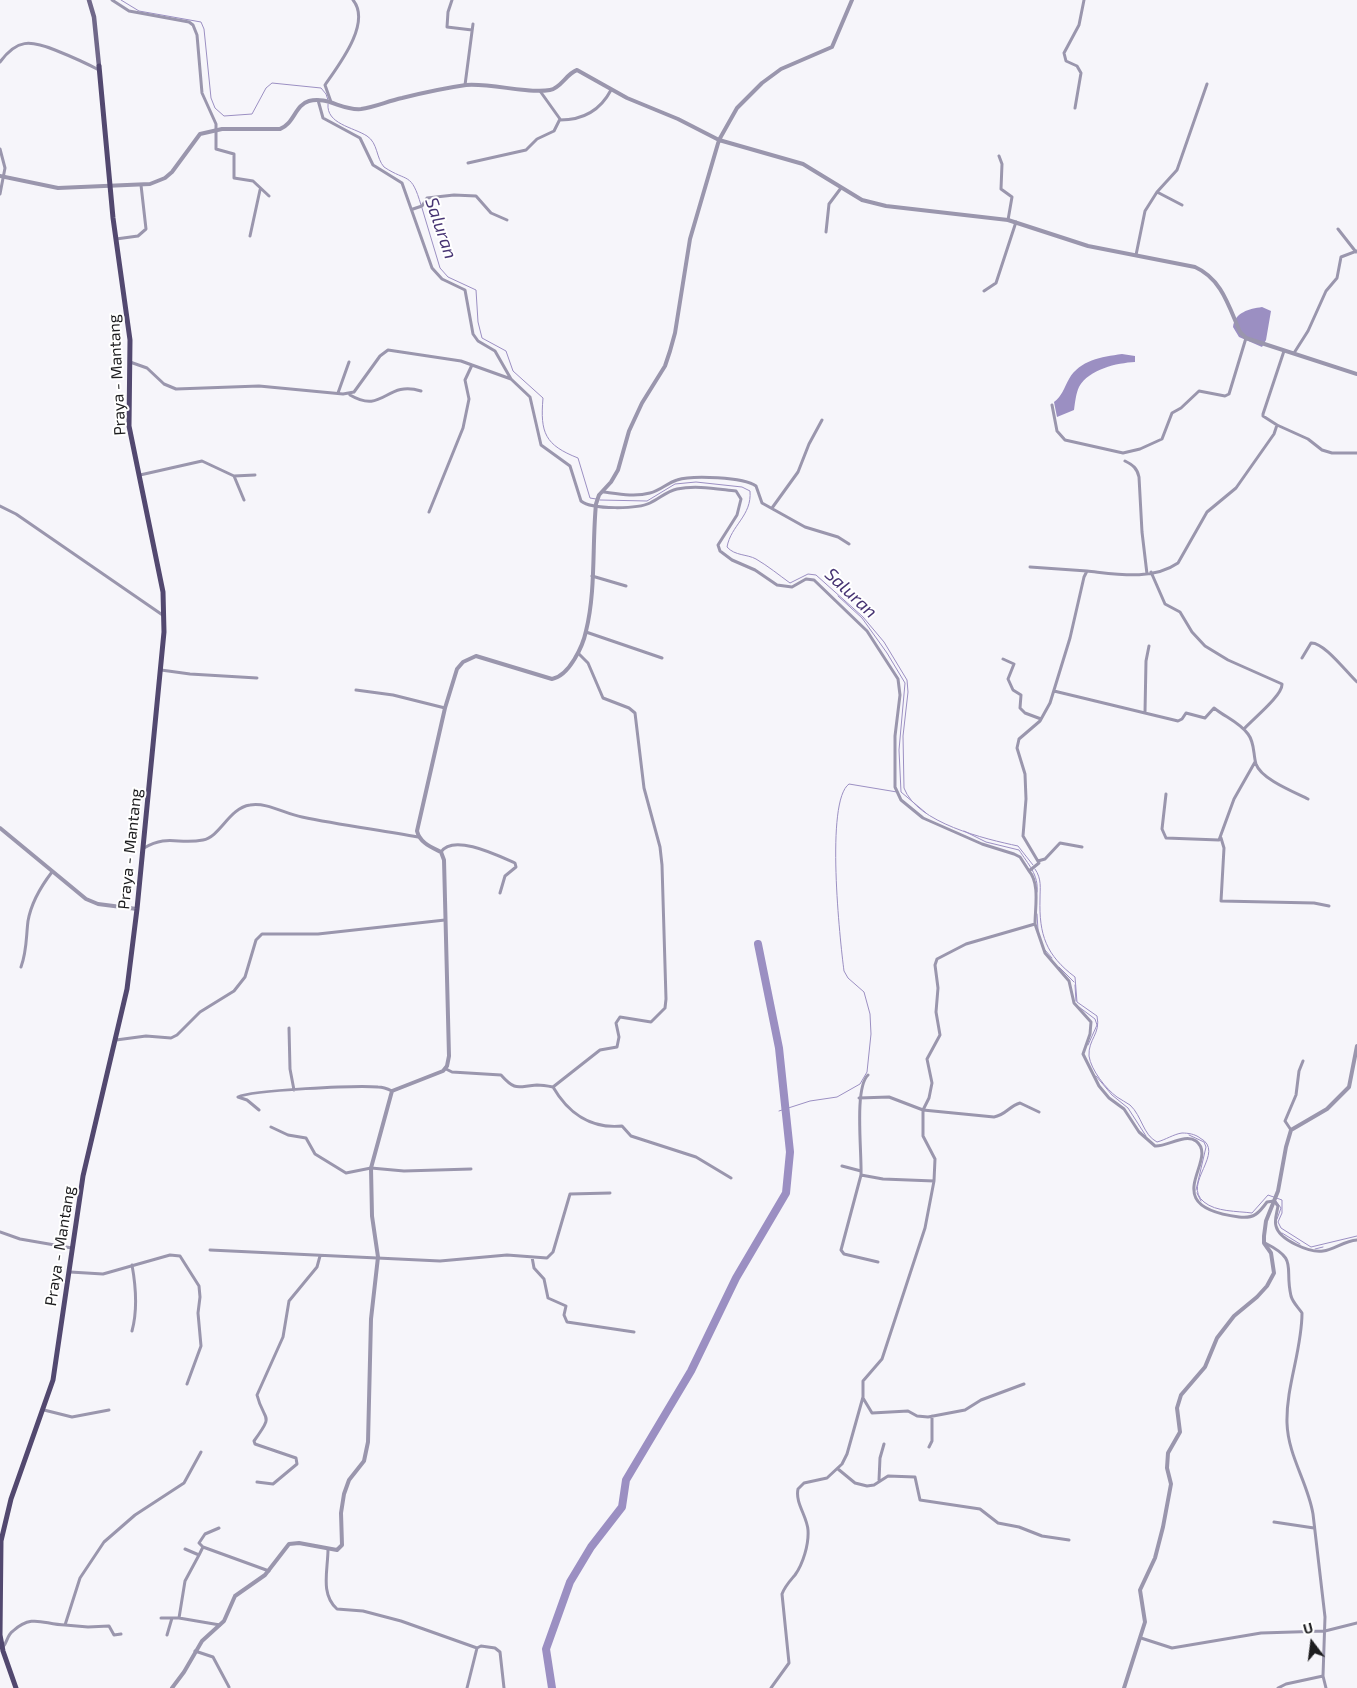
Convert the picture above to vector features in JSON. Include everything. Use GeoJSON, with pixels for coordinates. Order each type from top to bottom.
{"type":"FeatureCollection","features":[{"type":"Feature","properties":{"kind":"main road","name":"Praya - Mantang"},"geometry":{"type":"LineString","coordinates":[[16,1688],[2,1650],[0,1624],[2,1526],[53,1380],[83,1176],[127,989],[161,670],[164,616],[162,592],[140,475],[128,426],[130,340],[116,239],[99,58],[94,17],[89,0]]}},
{"type":"Feature","properties":{"kind":"street"},"geometry":{"type":"LineString","coordinates":[[112,0],[129,12],[189,22],[193,25],[197,35],[202,93],[217,130],[218,151],[234,154],[234,178],[253,181],[260,190],[269,196]]}},
{"type":"Feature","properties":{"kind":"street"},"geometry":{"type":"LineString","coordinates":[[330,101],[325,85],[348,51],[357,27],[357,6],[352,0]]}},
{"type":"Feature","properties":{"kind":"street"},"geometry":{"type":"LineString","coordinates":[[452,0],[448,12],[447,27],[472,30]]}},
{"type":"Feature","properties":{"kind":"street"},"geometry":{"type":"LineString","coordinates":[[418,837],[418,823],[444,708],[457,669],[463,662],[470,657],[497,662],[552,679],[564,672],[577,652],[586,632],[592,576],[596,506],[599,495],[604,492],[618,470],[629,431],[642,403],[665,366],[675,333],[690,239],[718,140],[737,108],[762,82],[781,69],[829,50],[832,47],[852,0]]}},
{"type":"Feature","properties":{"kind":"street"},"geometry":{"type":"LineString","coordinates":[[1075,108],[1081,73],[1077,66],[1066,61],[1064,52],[1079,25],[1084,0]]}},
{"type":"Feature","properties":{"kind":"street"},"geometry":{"type":"LineString","coordinates":[[465,86],[473,24]]}},
{"type":"Feature","properties":{"kind":"street"},"geometry":{"type":"LineString","coordinates":[[0,62],[8,52],[18,45],[35,42],[100,68]]}},
{"type":"Feature","properties":{"kind":"street"},"geometry":{"type":"LineString","coordinates":[[2,177],[58,188],[150,184],[165,178],[172,172],[200,134],[217,130],[280,129],[288,125],[303,104],[324,100],[359,109],[402,98],[465,86],[497,85],[540,90],[553,89],[577,70],[611,90],[678,119],[718,140],[803,164],[862,200],[886,206],[1008,220],[1088,246],[1187,265],[1209,274],[1225,297],[1240,332],[1246,338],[1357,374]]}},
{"type":"Feature","properties":{"kind":"street"},"geometry":{"type":"LineString","coordinates":[[1136,256],[1145,211],[1157,192],[1177,170],[1207,84]]}},
{"type":"Feature","properties":{"kind":"street"},"geometry":{"type":"LineString","coordinates":[[540,90],[560,120]]}},
{"type":"Feature","properties":{"kind":"street"},"geometry":{"type":"LineString","coordinates":[[560,120],[585,117],[605,100],[611,90]]}},
{"type":"Feature","properties":{"kind":"street"},"geometry":{"type":"LineString","coordinates":[[318,100],[323,118],[360,138],[373,165],[402,183],[415,208],[432,268],[442,279],[465,290],[473,334],[478,341],[496,351],[511,379],[532,401],[534,423],[541,445],[570,466],[579,498],[584,504],[596,506],[648,504],[678,489],[704,488],[736,491],[741,499],[740,507],[718,545],[720,551],[732,560],[755,570],[778,585],[792,587],[806,579],[814,580],[867,630],[898,679],[900,695],[895,736],[896,787],[902,800],[923,818],[982,844],[1014,854],[1020,858],[1030,871],[1036,890],[1035,924],[1045,954],[1069,982],[1074,1003],[1091,1022],[1090,1034],[1083,1054],[1099,1086],[1109,1098],[1124,1109],[1139,1132],[1155,1146],[1188,1138],[1194,1140],[1199,1146],[1201,1157],[1194,1188],[1198,1203],[1211,1212],[1249,1217],[1256,1215],[1268,1202],[1274,1201]]}},
{"type":"Feature","properties":{"kind":"street"},"geometry":{"type":"LineString","coordinates":[[468,163],[526,150],[537,139],[554,131],[560,120]]}},
{"type":"Feature","properties":{"kind":"street"},"geometry":{"type":"LineString","coordinates":[[0,149],[5,161],[0,194]]}},
{"type":"Feature","properties":{"kind":"street"},"geometry":{"type":"LineString","coordinates":[[999,156],[1002,164],[1002,189],[1012,197],[1008,220]]}},
{"type":"Feature","properties":{"kind":"street"},"geometry":{"type":"LineString","coordinates":[[116,239],[138,236],[146,229],[141,185]]}},
{"type":"Feature","properties":{"kind":"street"},"geometry":{"type":"LineString","coordinates":[[826,232],[828,204],[841,188]]}},
{"type":"Feature","properties":{"kind":"street"},"geometry":{"type":"LineString","coordinates":[[250,236],[260,190]]}},
{"type":"Feature","properties":{"kind":"street"},"geometry":{"type":"LineString","coordinates":[[1157,192],[1182,205]]}},
{"type":"Feature","properties":{"kind":"street"},"geometry":{"type":"LineString","coordinates":[[415,208],[422,206],[427,198],[468,194],[478,196],[491,213],[507,220]]}},
{"type":"Feature","properties":{"kind":"street"},"geometry":{"type":"LineString","coordinates":[[984,291],[996,284],[1016,222]]}},
{"type":"Feature","properties":{"kind":"street"},"geometry":{"type":"LineString","coordinates":[[1293,354],[1308,331],[1326,291],[1337,278],[1341,257],[1356,251],[1338,229]]}},
{"type":"Feature","properties":{"kind":"street"},"geometry":{"type":"LineString","coordinates":[[1052,405],[1058,431],[1065,440],[1123,453],[1140,449],[1162,439],[1172,413],[1181,408],[1199,391],[1225,396],[1228,394],[1246,338]]}},
{"type":"Feature","properties":{"kind":"street"},"geometry":{"type":"LineString","coordinates":[[350,394],[354,392],[380,356],[388,350],[472,365],[511,379]]}},
{"type":"Feature","properties":{"kind":"street"},"geometry":{"type":"LineString","coordinates":[[1284,351],[1263,416],[1277,425],[1308,439],[1322,450],[1332,453],[1357,453]]}},
{"type":"Feature","properties":{"kind":"street"},"geometry":{"type":"LineString","coordinates":[[129,362],[147,368],[164,384],[176,389],[259,386],[350,394],[369,402],[378,400],[398,388],[421,391]]}},
{"type":"Feature","properties":{"kind":"street"},"geometry":{"type":"LineString","coordinates":[[338,394],[349,362]]}},
{"type":"Feature","properties":{"kind":"street"},"geometry":{"type":"LineString","coordinates":[[429,512],[463,428],[469,399],[466,380],[472,365]]}},
{"type":"Feature","properties":{"kind":"street"},"geometry":{"type":"LineString","coordinates":[[772,508],[798,472],[809,444],[822,420]]}},
{"type":"Feature","properties":{"kind":"street"},"geometry":{"type":"LineString","coordinates":[[1030,567],[1127,576],[1149,573],[1178,563],[1202,519],[1212,507],[1236,488],[1274,434],[1277,425]]}},
{"type":"Feature","properties":{"kind":"street"},"geometry":{"type":"LineString","coordinates":[[140,475],[202,461],[234,476],[256,475]]}},
{"type":"Feature","properties":{"kind":"street"},"geometry":{"type":"LineString","coordinates":[[1125,461],[1138,471],[1142,532],[1149,573],[1165,604],[1180,612],[1192,632],[1205,646],[1228,660],[1282,684],[1277,698],[1263,709],[1244,729]]}},
{"type":"Feature","properties":{"kind":"street"},"geometry":{"type":"LineString","coordinates":[[234,476],[244,500]]}},
{"type":"Feature","properties":{"kind":"street"},"geometry":{"type":"LineString","coordinates":[[604,492],[623,495],[649,494],[672,481],[686,477],[746,481],[756,486],[762,502],[804,526],[838,537],[849,544]]}},
{"type":"Feature","properties":{"kind":"street"},"geometry":{"type":"LineString","coordinates":[[0,506],[16,514],[164,616]]}},
{"type":"Feature","properties":{"kind":"street"},"geometry":{"type":"LineString","coordinates":[[1038,863],[1022,836],[1026,799],[1025,774],[1017,748],[1018,739],[1041,719],[1054,691],[1087,571]]}},
{"type":"Feature","properties":{"kind":"street"},"geometry":{"type":"LineString","coordinates":[[592,576],[626,586]]}},
{"type":"Feature","properties":{"kind":"street"},"geometry":{"type":"LineString","coordinates":[[586,632],[662,658]]}},
{"type":"Feature","properties":{"kind":"street"},"geometry":{"type":"LineString","coordinates":[[1302,658],[1311,643],[1316,643],[1330,654],[1357,682]]}},
{"type":"Feature","properties":{"kind":"street"},"geometry":{"type":"LineString","coordinates":[[1146,712],[1146,660],[1149,646]]}},
{"type":"Feature","properties":{"kind":"street"},"geometry":{"type":"LineString","coordinates":[[259,1110],[247,1100],[238,1097],[294,1090],[369,1086],[392,1091],[446,1069],[452,1072],[501,1074],[510,1085],[518,1088],[537,1085],[553,1087],[600,1050],[617,1047],[619,1037],[618,1019],[620,1017],[651,1022],[664,1008],[666,999],[662,865],[660,847],[644,788],[635,713],[629,708],[603,698],[588,663],[577,652]]}},
{"type":"Feature","properties":{"kind":"street"},"geometry":{"type":"LineString","coordinates":[[1003,659],[1014,664],[1008,679],[1013,690],[1021,695],[1020,708],[1025,713],[1041,719]]}},
{"type":"Feature","properties":{"kind":"street"},"geometry":{"type":"LineString","coordinates":[[161,670],[190,674],[257,678]]}},
{"type":"Feature","properties":{"kind":"street"},"geometry":{"type":"LineString","coordinates":[[356,690],[393,694],[444,708]]}},
{"type":"Feature","properties":{"kind":"street"},"geometry":{"type":"LineString","coordinates":[[1054,691],[1178,721],[1186,713],[1205,718],[1214,708],[1244,729],[1254,746],[1258,768],[1277,783],[1308,799]]}},
{"type":"Feature","properties":{"kind":"street"},"geometry":{"type":"LineString","coordinates":[[1256,761],[1234,799],[1221,838],[1224,848],[1221,901],[1314,903],[1328,906]]}},
{"type":"Feature","properties":{"kind":"street"},"geometry":{"type":"LineString","coordinates":[[1166,794],[1162,830],[1166,838],[1215,841],[1221,838]]}},
{"type":"Feature","properties":{"kind":"street"},"geometry":{"type":"LineString","coordinates":[[143,848],[163,840],[189,842],[208,839],[217,831],[228,816],[235,814],[245,806],[257,804],[299,817],[418,837],[426,844],[442,852]]}},
{"type":"Feature","properties":{"kind":"street"},"geometry":{"type":"LineString","coordinates":[[0,828],[52,872],[95,904],[137,909]]}},
{"type":"Feature","properties":{"kind":"street"},"geometry":{"type":"LineString","coordinates":[[446,1069],[450,1035],[444,860],[442,852],[444,847],[452,843],[479,849],[515,863],[516,867],[503,879],[500,893]]}},
{"type":"Feature","properties":{"kind":"street"},"geometry":{"type":"LineString","coordinates":[[1030,871],[1060,843],[1082,847]]}},
{"type":"Feature","properties":{"kind":"street"},"geometry":{"type":"LineString","coordinates":[[21,967],[27,944],[29,918],[43,885],[52,872]]}},
{"type":"Feature","properties":{"kind":"street"},"geometry":{"type":"LineString","coordinates":[[116,1040],[146,1036],[171,1038],[200,1012],[234,991],[245,978],[256,940],[262,934],[318,934],[445,920]]}},
{"type":"Feature","properties":{"kind":"street"},"geometry":{"type":"LineString","coordinates":[[771,1688],[789,1664],[782,1594],[785,1585],[799,1568],[808,1530],[800,1505],[798,1489],[804,1483],[826,1478],[838,1469],[847,1454],[862,1397],[863,1381],[882,1359],[925,1228],[934,1181],[935,1159],[923,1136],[923,1110],[929,1098],[932,1083],[926,1059],[940,1035],[936,1012],[938,988],[936,961],[966,944],[1035,924]]}},
{"type":"Feature","properties":{"kind":"street"},"geometry":{"type":"LineString","coordinates":[[289,1028],[290,1069],[294,1090]]}},
{"type":"Feature","properties":{"kind":"street"},"geometry":{"type":"LineString","coordinates":[[1124,1688],[1145,1622],[1140,1590],[1155,1558],[1163,1528],[1171,1484],[1167,1468],[1168,1453],[1180,1432],[1179,1402],[1184,1389],[1205,1367],[1217,1338],[1234,1316],[1257,1298],[1267,1286],[1275,1267],[1271,1254],[1264,1243],[1266,1221],[1278,1191],[1286,1147],[1292,1130],[1327,1109],[1345,1092],[1351,1081],[1357,1046]]}},
{"type":"Feature","properties":{"kind":"street"},"geometry":{"type":"LineString","coordinates":[[1292,1130],[1285,1121],[1296,1095],[1299,1071],[1303,1061]]}},
{"type":"Feature","properties":{"kind":"street"},"geometry":{"type":"LineString","coordinates":[[868,1075],[864,1079],[859,1098],[861,1173],[841,1250],[844,1254],[878,1262]]}},
{"type":"Feature","properties":{"kind":"street"},"geometry":{"type":"LineString","coordinates":[[553,1087],[562,1103],[584,1119],[604,1126],[622,1126],[631,1136],[696,1157],[731,1178]]}},
{"type":"Feature","properties":{"kind":"street"},"geometry":{"type":"LineString","coordinates":[[172,1688],[184,1672],[194,1651],[205,1637],[220,1625],[226,1617],[235,1596],[269,1571],[289,1544],[299,1543],[337,1550],[342,1545],[344,1494],[349,1480],[364,1461],[367,1452],[370,1422],[371,1319],[378,1257],[372,1216],[371,1168],[392,1091]]}},
{"type":"Feature","properties":{"kind":"street"},"geometry":{"type":"LineString","coordinates":[[859,1098],[889,1097],[923,1110],[994,1117],[1001,1116],[1012,1106],[1020,1103],[1039,1112]]}},
{"type":"Feature","properties":{"kind":"street"},"geometry":{"type":"LineString","coordinates":[[271,1127],[288,1136],[306,1138],[315,1154],[346,1173],[371,1168],[404,1171],[471,1168]]}},
{"type":"Feature","properties":{"kind":"street"},"geometry":{"type":"LineString","coordinates":[[842,1166],[875,1178],[934,1181]]}},
{"type":"Feature","properties":{"kind":"street"},"geometry":{"type":"LineString","coordinates":[[210,1250],[263,1251],[320,1256],[440,1261],[507,1255],[547,1258],[551,1255],[570,1194],[610,1193]]}},
{"type":"Feature","properties":{"kind":"street"},"geometry":{"type":"LineString","coordinates":[[1274,1201],[1278,1206],[1277,1230],[1303,1249],[1324,1251],[1338,1244],[1357,1240]]}},
{"type":"Feature","properties":{"kind":"street"},"geometry":{"type":"LineString","coordinates":[[0,1232],[20,1239],[73,1248]]}},
{"type":"Feature","properties":{"kind":"street"},"geometry":{"type":"LineString","coordinates":[[1264,1243],[1280,1251],[1288,1261],[1291,1296],[1302,1313],[1287,1428],[1293,1455],[1310,1497],[1325,1631],[1323,1676],[1326,1688]]}},
{"type":"Feature","properties":{"kind":"street"},"geometry":{"type":"LineString","coordinates":[[70,1272],[95,1275],[170,1255],[178,1255],[198,1286],[201,1343],[187,1384]]}},
{"type":"Feature","properties":{"kind":"street"},"geometry":{"type":"LineString","coordinates":[[257,1482],[273,1484],[297,1464],[296,1458],[255,1444],[254,1441],[265,1428],[266,1418],[256,1395],[283,1337],[289,1301],[317,1268],[320,1256]]}},
{"type":"Feature","properties":{"kind":"street"},"geometry":{"type":"LineString","coordinates":[[532,1257],[534,1268],[544,1280],[548,1298],[566,1306],[564,1314],[567,1322],[634,1332]]}},
{"type":"Feature","properties":{"kind":"street"},"geometry":{"type":"LineString","coordinates":[[132,1266],[136,1289],[136,1311],[132,1331]]}},
{"type":"Feature","properties":{"kind":"street"},"geometry":{"type":"LineString","coordinates":[[862,1397],[872,1413],[908,1411],[923,1418],[965,1410],[981,1400],[1024,1384]]}},
{"type":"Feature","properties":{"kind":"street"},"geometry":{"type":"LineString","coordinates":[[44,1410],[72,1417],[109,1410]]}},
{"type":"Feature","properties":{"kind":"street"},"geometry":{"type":"LineString","coordinates":[[929,1448],[932,1441],[932,1416]]}},
{"type":"Feature","properties":{"kind":"street"},"geometry":{"type":"LineString","coordinates":[[879,1481],[880,1458],[884,1444]]}},
{"type":"Feature","properties":{"kind":"street"},"geometry":{"type":"LineString","coordinates":[[65,1624],[80,1578],[104,1542],[135,1515],[184,1483],[201,1452]]}},
{"type":"Feature","properties":{"kind":"street"},"geometry":{"type":"LineString","coordinates":[[838,1469],[860,1485],[874,1485],[888,1476],[915,1477],[920,1500],[980,1509],[998,1523],[1019,1527],[1042,1536],[1069,1540]]}},
{"type":"Feature","properties":{"kind":"street"},"geometry":{"type":"LineString","coordinates":[[1274,1522],[1314,1528]]}},
{"type":"Feature","properties":{"kind":"street"},"geometry":{"type":"LineString","coordinates":[[219,1528],[203,1535],[199,1543],[203,1547],[269,1571]]}},
{"type":"Feature","properties":{"kind":"street"},"geometry":{"type":"LineString","coordinates":[[179,1618],[184,1581],[203,1547]]}},
{"type":"Feature","properties":{"kind":"street"},"geometry":{"type":"LineString","coordinates":[[185,1549],[199,1555]]}},
{"type":"Feature","properties":{"kind":"street"},"geometry":{"type":"LineString","coordinates":[[328,1549],[326,1594],[337,1609],[363,1611],[401,1621],[477,1648],[480,1646],[498,1650],[504,1688]]}},
{"type":"Feature","properties":{"kind":"street"},"geometry":{"type":"LineString","coordinates":[[161,1618],[179,1618],[220,1625]]}},
{"type":"Feature","properties":{"kind":"street"},"geometry":{"type":"LineString","coordinates":[[167,1635],[172,1618]]}},
{"type":"Feature","properties":{"kind":"street"},"geometry":{"type":"LineString","coordinates":[[2,1650],[12,1631],[30,1621],[40,1620],[52,1624],[88,1627],[109,1626],[114,1636],[121,1634]]}},
{"type":"Feature","properties":{"kind":"street"},"geometry":{"type":"LineString","coordinates":[[1141,1638],[1172,1648],[1261,1633],[1325,1631],[1357,1623]]}},
{"type":"Feature","properties":{"kind":"street"},"geometry":{"type":"LineString","coordinates":[[467,1688],[477,1648]]}},
{"type":"Feature","properties":{"kind":"street"},"geometry":{"type":"LineString","coordinates":[[194,1651],[214,1657],[229,1687]]}},
{"type":"Feature","properties":{"kind":"street"},"geometry":{"type":"LineString","coordinates":[[1278,1688],[1286,1684],[1323,1676]]}},
{"type":"Feature","properties":{"kind":"shaded area"},"geometry":{"type":"Polygon","coordinates":[[[1262,307],[1271,311],[1266,340],[1262,347],[1239,337],[1233,327],[1234,322],[1243,312],[1262,307]]]}},
{"type":"Feature","properties":{"kind":"shaded area"},"geometry":{"type":"Polygon","coordinates":[[[1122,354],[1135,356],[1135,362],[1096,371],[1079,387],[1074,410],[1057,417],[1054,402],[1069,379],[1079,368],[1092,360],[1122,354]]]}},
{"type":"Feature","properties":{"kind":"waterway","name":"Saluran"},"geometry":{"type":"LineString","coordinates":[[121,0],[139,11],[201,22],[204,29],[211,98],[215,108],[224,116],[252,114],[266,88],[272,83],[321,88],[328,100]]}},
{"type":"Feature","properties":{"kind":"waterway","name":"Saluran"},"geometry":{"type":"LineString","coordinates":[[328,104],[331,116],[336,121],[371,139],[384,167],[411,182],[418,194],[421,205]]}},
{"type":"Feature","properties":{"kind":"waterway","name":"Saluran"},"geometry":{"type":"LineString","coordinates":[[422,208],[440,268],[448,277],[476,290],[478,322],[482,338],[506,351],[513,371],[543,398],[543,420],[547,436],[558,448],[578,458],[590,498],[596,499]]}},
{"type":"Feature","properties":{"kind":"waterway","name":"Saluran"},"geometry":{"type":"LineString","coordinates":[[600,500],[647,501],[675,484],[696,482],[742,487],[750,491],[748,507],[729,539],[727,547],[734,552],[756,559],[790,583],[808,574],[816,575],[863,617],[884,642],[907,680],[908,692],[903,736],[904,788],[911,800],[923,811],[954,828],[1018,846],[1033,865]]}},
{"type":"Feature","properties":{"kind":"waterway","name":"Saluran"},"geometry":{"type":"LineString","coordinates":[[838,596],[862,618],[887,653],[905,683],[899,750],[901,792],[926,813]]}},
{"type":"Feature","properties":{"kind":"waterway"},"geometry":{"type":"LineString","coordinates":[[779,1111],[810,1101],[837,1097],[860,1084],[867,1072],[871,1034],[870,1014],[864,992],[848,978],[844,971],[842,955],[836,873],[838,816],[842,796],[849,784],[897,792]]}},
{"type":"Feature","properties":{"kind":"waterway","name":"Saluran"},"geometry":{"type":"LineString","coordinates":[[964,831],[986,842],[1019,850],[1035,875],[1037,892]]}},
{"type":"Feature","properties":{"kind":"waterway","name":"Saluran"},"geometry":{"type":"LineString","coordinates":[[1035,869],[1040,880],[1041,923],[1046,943],[1057,961],[1075,977],[1077,1002],[1097,1016],[1096,1032],[1089,1050],[1090,1061],[1093,1067],[1108,1089],[1134,1109],[1152,1139],[1157,1142],[1187,1133],[1198,1137],[1207,1144],[1209,1151],[1207,1160],[1197,1186],[1198,1195],[1204,1202],[1214,1208],[1252,1213],[1268,1195],[1282,1200],[1282,1213],[1278,1222],[1281,1228],[1311,1247],[1357,1236]]}},
{"type":"Feature","properties":{"kind":"waterway","name":"Saluran"},"geometry":{"type":"LineString","coordinates":[[1037,914],[1038,930]]}},
{"type":"Feature","properties":{"kind":"waterway"},"geometry":{"type":"LineString","coordinates":[[552,1688],[546,1649],[570,1582],[591,1547],[622,1507],[626,1480],[691,1371],[736,1278],[786,1193],[790,1152],[779,1048],[758,944]]}},
{"type":"Feature","properties":{"kind":"waterway","name":"Saluran"},"geometry":{"type":"LineString","coordinates":[[1045,950],[1052,958]]}},
{"type":"Feature","properties":{"kind":"waterway","name":"Saluran"},"geometry":{"type":"LineString","coordinates":[[1059,967],[1074,982]]}},
{"type":"Feature","properties":{"kind":"waterway","name":"Saluran"},"geometry":{"type":"LineString","coordinates":[[1075,985],[1076,1001]]}},
{"type":"Feature","properties":{"kind":"waterway","name":"Saluran"},"geometry":{"type":"LineString","coordinates":[[1079,1007],[1095,1019],[1097,1025],[1088,1045]]}},
{"type":"Feature","properties":{"kind":"waterway","name":"Saluran"},"geometry":{"type":"LineString","coordinates":[[1096,1076],[1112,1095],[1128,1108],[1146,1136]]}},
{"type":"Feature","properties":{"kind":"waterway","name":"Saluran"},"geometry":{"type":"LineString","coordinates":[[1189,1135],[1204,1142],[1206,1147],[1196,1190]]}},
{"type":"Feature","properties":{"kind":"waterway","name":"Saluran"},"geometry":{"type":"LineString","coordinates":[[1197,1193],[1201,1201]]}},
{"type":"Feature","properties":{"kind":"waterway","name":"Saluran"},"geometry":{"type":"LineString","coordinates":[[1276,1201],[1281,1208],[1277,1219]]}},
{"type":"Feature","properties":{"kind":"waterway","name":"Saluran"},"geometry":{"type":"LineString","coordinates":[[1282,1233],[1300,1244]]}},
{"type":"Feature","properties":{"kind":"waterway","name":"Saluran"},"geometry":{"type":"LineString","coordinates":[[1315,1249],[1323,1247]]}}]}
